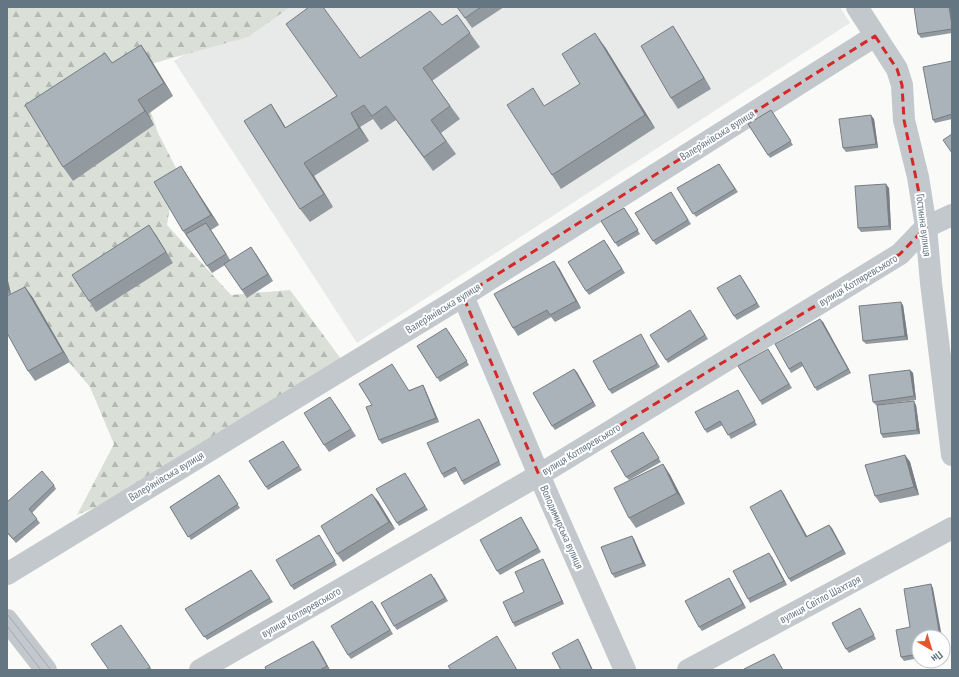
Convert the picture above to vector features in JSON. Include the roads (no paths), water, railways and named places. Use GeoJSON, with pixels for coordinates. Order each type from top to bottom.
{"type":"FeatureCollection","features":[{"type":"Feature","properties":{"kind":"street","name":"Гостинна вулиця"},"geometry":{"type":"LineString","coordinates":[[857,7],[897,70],[902,85],[904,120],[918,177],[926,227],[931,283],[952,455]]}},
{"type":"Feature","properties":{"kind":"street","name":"Валер’янівська вулиця"},"geometry":{"type":"LineString","coordinates":[[7,574],[463,296],[875,36]]}},
{"type":"Feature","properties":{"kind":"street","name":"вулиця Котляревського"},"geometry":{"type":"LineString","coordinates":[[200,670],[539,475],[900,254],[926,227],[952,214]]}},
{"type":"Feature","properties":{"kind":"street","name":"Володимирська вулиця"},"geometry":{"type":"LineString","coordinates":[[463,296],[539,475],[625,670]]}},
{"type":"Feature","properties":{"kind":"street","name":"вулиця Світло Шахтаря"},"geometry":{"type":"LineString","coordinates":[[688,670],[952,528]]}},
{"type":"Feature","properties":{"kind":"street"},"geometry":{"type":"LineString","coordinates":[[7,620],[46,670]]}},
{"type":"Feature","properties":{"kind":"tram line"},"geometry":{"type":"LineString","coordinates":[[7,614],[51,670]]}},
{"type":"Feature","properties":{"kind":"tram line"},"geometry":{"type":"LineString","coordinates":[[7,626],[41,670]]}}]}
